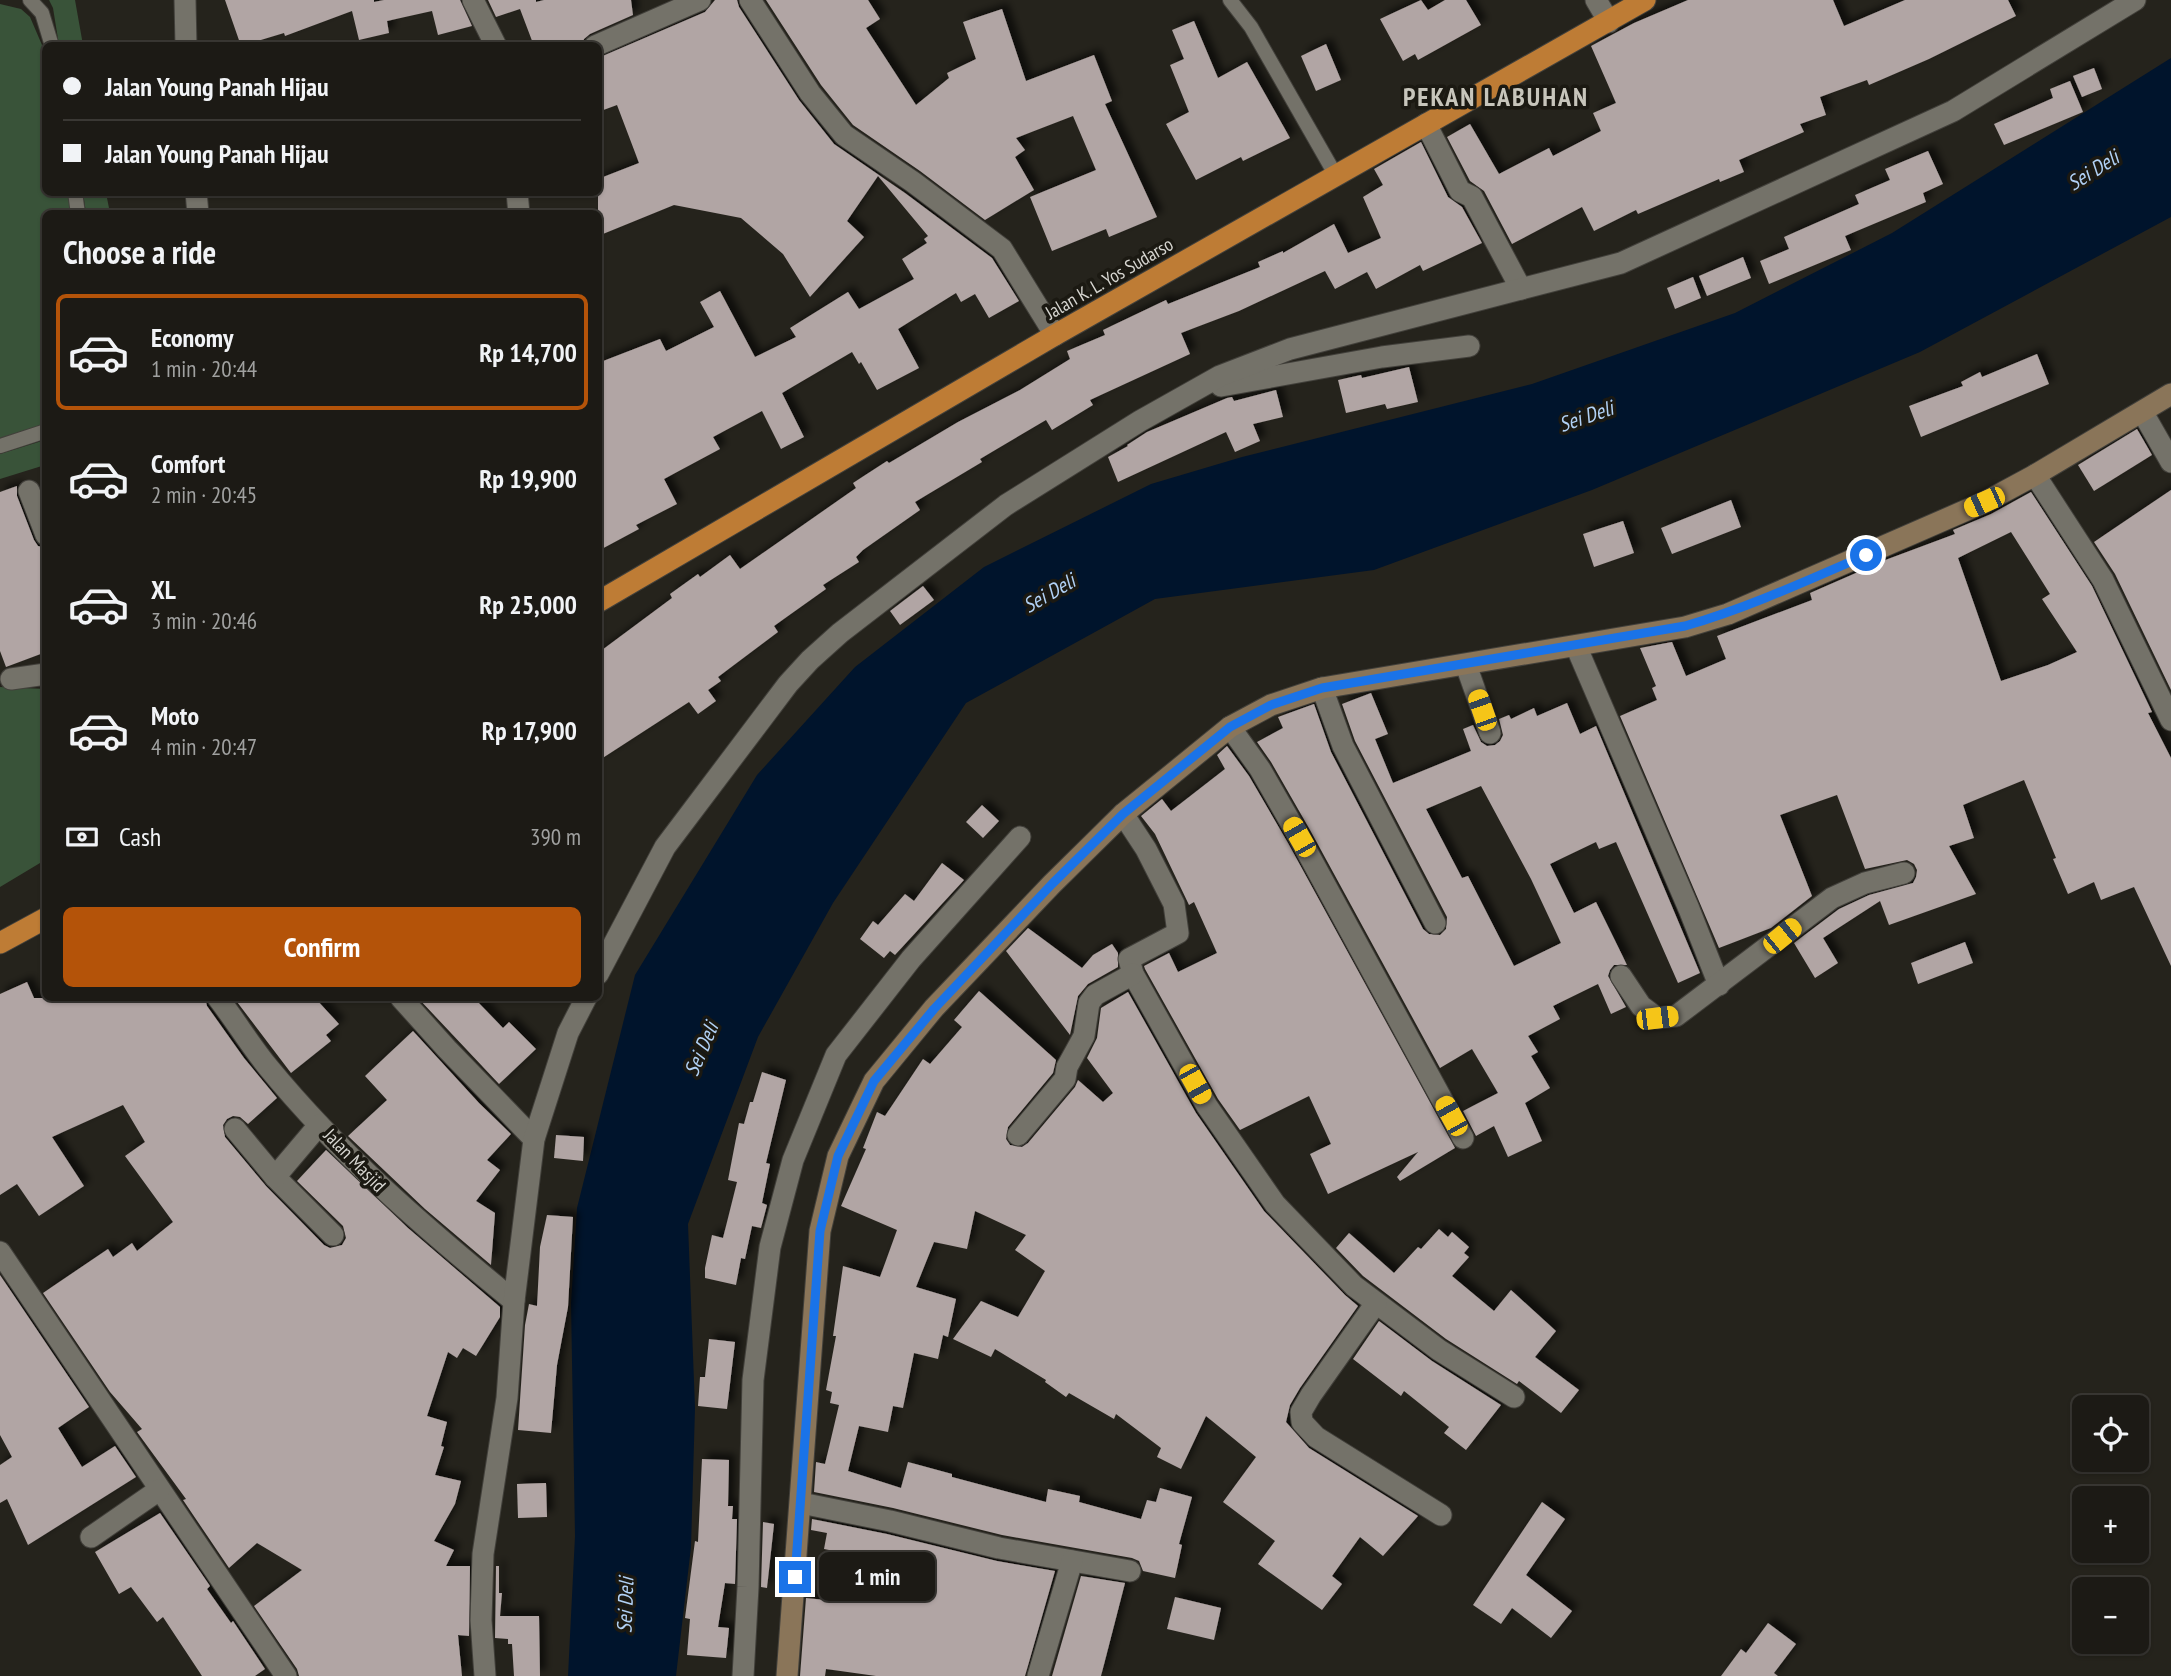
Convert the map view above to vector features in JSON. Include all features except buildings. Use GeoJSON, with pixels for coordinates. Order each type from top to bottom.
{"type":"FeatureCollection","features":[{"type":"Feature","properties":{"kind":"highway","name":"Jalan K. L. Yos Sudarso"},"geometry":{"type":"LineString","coordinates":[[602,600],[1335,174],[1645,0]]}},
{"type":"Feature","properties":{"kind":"highway"},"geometry":{"type":"LineString","coordinates":[[0,943],[42,920]]}},
{"type":"Feature","properties":{"kind":"street"},"geometry":{"type":"LineString","coordinates":[[185,0],[186,42]]}},
{"type":"Feature","properties":{"kind":"street"},"geometry":{"type":"LineString","coordinates":[[474,0],[493,42]]}},
{"type":"Feature","properties":{"kind":"street"},"geometry":{"type":"LineString","coordinates":[[602,43],[700,0]]}},
{"type":"Feature","properties":{"kind":"street"},"geometry":{"type":"LineString","coordinates":[[750,0],[810,93],[844,135],[1002,250],[1055,335]]}},
{"type":"Feature","properties":{"kind":"street"},"geometry":{"type":"LineString","coordinates":[[1596,0],[1609,22]]}},
{"type":"Feature","properties":{"kind":"street"},"geometry":{"type":"LineString","coordinates":[[602,966],[665,847],[788,684],[840,633],[1006,505],[1140,421],[1220,376],[1290,349],[1621,263],[1953,111],[2113,6],[2135,0]]}},
{"type":"Feature","properties":{"kind":"street"},"geometry":{"type":"LineString","coordinates":[[1426,124],[1451,175],[1462,193],[1472,197],[1521,289]]}},
{"type":"Feature","properties":{"kind":"street"},"geometry":{"type":"LineString","coordinates":[[1191,392],[1382,358],[1469,346]]}},
{"type":"Feature","properties":{"kind":"street"},"geometry":{"type":"LineString","coordinates":[[787,1676],[820,1231],[838,1156],[874,1081],[934,1009],[1052,884],[1123,814],[1230,727],[1271,705],[1322,688],[1576,646],[1685,626],[1728,614],[1984,502],[2143,413],[2171,394]]}},
{"type":"Feature","properties":{"kind":"street"},"geometry":{"type":"LineString","coordinates":[[2143,413],[2171,462]]}},
{"type":"Feature","properties":{"kind":"street"},"geometry":{"type":"LineString","coordinates":[[2035,475],[2103,580],[2171,720]]}},
{"type":"Feature","properties":{"kind":"street"},"geometry":{"type":"LineString","coordinates":[[29,491],[42,525]]}},
{"type":"Feature","properties":{"kind":"street"},"geometry":{"type":"LineString","coordinates":[[1576,646],[1719,985]]}},
{"type":"Feature","properties":{"kind":"street"},"geometry":{"type":"LineString","coordinates":[[1466,665],[1490,733]]}},
{"type":"Feature","properties":{"kind":"street"},"geometry":{"type":"LineString","coordinates":[[11,679],[42,675]]}},
{"type":"Feature","properties":{"kind":"street"},"geometry":{"type":"LineString","coordinates":[[1322,688],[1343,746],[1435,923]]}},
{"type":"Feature","properties":{"kind":"street"},"geometry":{"type":"LineString","coordinates":[[1230,727],[1260,769],[1299,837],[1463,1138]]}},
{"type":"Feature","properties":{"kind":"street"},"geometry":{"type":"LineString","coordinates":[[1123,814],[1146,849],[1174,904],[1178,933],[1129,959],[1133,974],[1207,1106],[1275,1204],[1354,1286],[1439,1350],[1514,1397]]}},
{"type":"Feature","properties":{"kind":"street"},"geometry":{"type":"LineString","coordinates":[[743,1676],[753,1380],[770,1247],[793,1160],[836,1055],[911,959],[1020,837]]}},
{"type":"Feature","properties":{"kind":"street"},"geometry":{"type":"LineString","coordinates":[[1621,976],[1641,1006],[1657,1018],[1676,1016],[1832,898],[1865,883],[1904,873]]}},
{"type":"Feature","properties":{"kind":"street"},"geometry":{"type":"LineString","coordinates":[[1018,1135],[1065,1079],[1067,1067],[1084,1036],[1089,1003],[1095,995],[1133,974]]}},
{"type":"Feature","properties":{"kind":"street","name":"Jalan Masjid"},"geometry":{"type":"LineString","coordinates":[[220,1001],[267,1066],[319,1125],[385,1192],[514,1301]]}},
{"type":"Feature","properties":{"kind":"street"},"geometry":{"type":"LineString","coordinates":[[404,1001],[534,1139]]}},
{"type":"Feature","properties":{"kind":"street"},"geometry":{"type":"LineString","coordinates":[[485,1676],[481,1620],[483,1554],[507,1398],[514,1301],[534,1139],[568,1033],[584,1001]]}},
{"type":"Feature","properties":{"kind":"street"},"geometry":{"type":"LineString","coordinates":[[275,1177],[319,1125]]}},
{"type":"Feature","properties":{"kind":"street"},"geometry":{"type":"LineString","coordinates":[[235,1129],[275,1177],[333,1235]]}},
{"type":"Feature","properties":{"kind":"street"},"geometry":{"type":"LineString","coordinates":[[0,1252],[286,1676]]}},
{"type":"Feature","properties":{"kind":"street"},"geometry":{"type":"LineString","coordinates":[[1376,1303],[1311,1395],[1301,1412],[1302,1422],[1316,1437],[1441,1515]]}},
{"type":"Feature","properties":{"kind":"street"},"geometry":{"type":"LineString","coordinates":[[91,1537],[159,1490]]}},
{"type":"Feature","properties":{"kind":"street"},"geometry":{"type":"LineString","coordinates":[[801,1503],[890,1521],[999,1548],[1130,1571]]}},
{"type":"Feature","properties":{"kind":"street"},"geometry":{"type":"LineString","coordinates":[[1038,1676],[1072,1561]]}},
{"type":"Feature","properties":{"kind":"lane"},"geometry":{"type":"LineString","coordinates":[[30,0],[42,13],[51,42]]}},
{"type":"Feature","properties":{"kind":"lane"},"geometry":{"type":"LineString","coordinates":[[1230,0],[1251,27],[1335,174]]}},
{"type":"Feature","properties":{"kind":"lane"},"geometry":{"type":"LineString","coordinates":[[0,446],[42,432]]}},
{"type":"Feature","properties":{"kind":"green space"},"geometry":{"type":"Polygon","coordinates":[[[49,0],[75,0],[82,42],[59,42],[53,8],[49,0]]]}},
{"type":"Feature","properties":{"kind":"green space"},"geometry":{"type":"Polygon","coordinates":[[[0,4],[21,9],[30,17],[42,45],[42,196],[69,196],[71,210],[42,210],[42,425],[0,439],[0,4]]]}},
{"type":"Feature","properties":{"kind":"green space"},"geometry":{"type":"Polygon","coordinates":[[[83,196],[107,196],[109,210],[86,210],[83,196]]]}},
{"type":"Feature","properties":{"kind":"green space"},"geometry":{"type":"Polygon","coordinates":[[[42,441],[42,466],[0,479],[0,454],[42,441]]]}},
{"type":"Feature","properties":{"kind":"green space"},"geometry":{"type":"Polygon","coordinates":[[[0,687],[42,689],[42,862],[0,887],[0,687]]]}},
{"type":"Feature","properties":{"kind":"water","name":"Sei Deli"},"geometry":{"type":"Polygon","coordinates":[[[2171,58],[2171,217],[1920,352],[1592,490],[1374,570],[1155,599],[966,703],[833,903],[758,1037],[688,1224],[695,1408],[691,1547],[676,1676],[568,1676],[575,1536],[571,1303],[577,1208],[635,975],[757,775],[855,667],[984,567],[1151,484],[1242,457],[1532,384],[1735,313],[1892,233],[2171,58]]]}},
{"type":"Feature","properties":{"kind":"district","name":"PEKAN LABUHAN"},"geometry":{"type":"Point","coordinates":[1496,96]}},
{"type":"Feature","properties":{"kind":"route"},"geometry":{"type":"LineString","coordinates":[[795,1577],[820,1231],[838,1156],[874,1081],[934,1009],[1052,884],[1123,814],[1230,727],[1271,705],[1322,688],[1685,626],[1728,614],[1866,555]]}}]}
